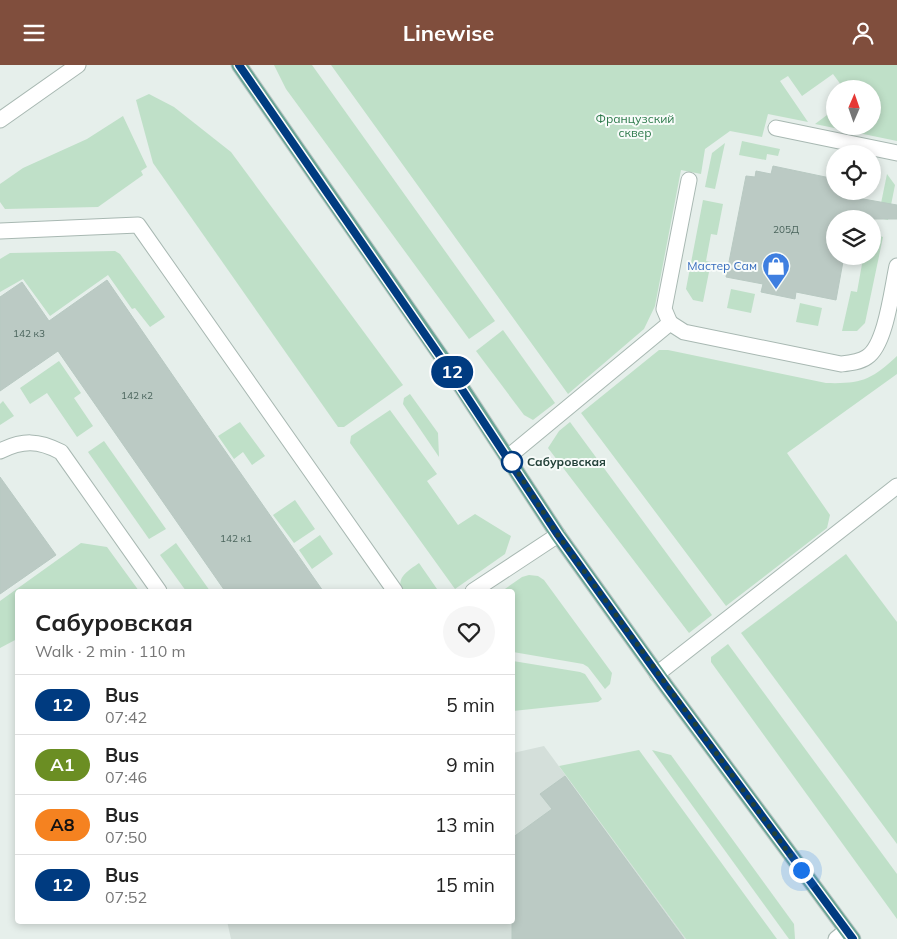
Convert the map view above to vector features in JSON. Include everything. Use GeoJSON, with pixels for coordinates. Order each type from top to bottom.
{"type":"FeatureCollection","features":[{"type":"Feature","properties":{"kind":"main road"},"geometry":{"type":"LineString","coordinates":[[239,65],[508,457],[558,535],[845,936]]}},
{"type":"Feature","properties":{"kind":"street"},"geometry":{"type":"LineString","coordinates":[[0,120],[78,65]]}},
{"type":"Feature","properties":{"kind":"street"},"geometry":{"type":"LineString","coordinates":[[776,128],[897,153]]}},
{"type":"Feature","properties":{"kind":"street"},"geometry":{"type":"LineString","coordinates":[[689,180],[664,309],[670,323],[684,332],[841,364],[856,362],[867,358],[880,342],[897,266]]}},
{"type":"Feature","properties":{"kind":"street"},"geometry":{"type":"LineString","coordinates":[[0,231],[138,225],[395,589]]}},
{"type":"Feature","properties":{"kind":"street"},"geometry":{"type":"LineString","coordinates":[[508,457],[670,323]]}},
{"type":"Feature","properties":{"kind":"street"},"geometry":{"type":"LineString","coordinates":[[0,451],[16,443],[44,443],[62,452],[158,589]]}},
{"type":"Feature","properties":{"kind":"street"},"geometry":{"type":"LineString","coordinates":[[657,673],[897,486]]}},
{"type":"Feature","properties":{"kind":"street"},"geometry":{"type":"LineString","coordinates":[[476,589],[558,535]]}},
{"type":"Feature","properties":{"kind":"shaded area"},"geometry":{"type":"Polygon","coordinates":[[[544,746],[686,939],[231,939],[228,924],[515,924],[515,753],[544,746]]]}},
{"type":"Feature","properties":{"kind":"green space"},"geometry":{"type":"Polygon","coordinates":[[[274,65],[312,65],[495,321],[469,339],[286,89],[274,65]]]}},
{"type":"Feature","properties":{"kind":"green space","name":"Французский сквер"},"geometry":{"type":"Polygon","coordinates":[[[331,65],[897,65],[897,141],[868,135],[881,135],[881,80],[837,80],[833,74],[802,96],[788,76],[780,81],[808,122],[768,114],[762,137],[730,131],[705,149],[701,174],[681,170],[655,306],[644,329],[568,394],[331,65]]]}},
{"type":"Feature","properties":{"kind":"green space"},"geometry":{"type":"Polygon","coordinates":[[[149,94],[174,107],[231,152],[403,385],[344,427],[338,427],[153,163],[136,100],[149,94]]]}},
{"type":"Feature","properties":{"kind":"green space"},"geometry":{"type":"Polygon","coordinates":[[[123,116],[147,167],[141,171],[143,175],[98,207],[5,209],[0,202],[0,184],[23,168],[87,139],[123,116]]]}},
{"type":"Feature","properties":{"kind":"green space"},"geometry":{"type":"Polygon","coordinates":[[[826,116],[826,126],[815,124],[826,116]]]}},
{"type":"Feature","properties":{"kind":"green space"},"geometry":{"type":"Polygon","coordinates":[[[742,141],[780,149],[778,156],[767,154],[766,160],[739,155],[742,141]]]}},
{"type":"Feature","properties":{"kind":"green space"},"geometry":{"type":"Polygon","coordinates":[[[725,143],[715,189],[705,187],[712,153],[725,143]]]}},
{"type":"Feature","properties":{"kind":"green space"},"geometry":{"type":"Polygon","coordinates":[[[887,174],[895,185],[888,220],[881,219],[880,210],[887,174]]]}},
{"type":"Feature","properties":{"kind":"green space"},"geometry":{"type":"Polygon","coordinates":[[[703,200],[723,204],[717,235],[711,234],[706,261],[711,262],[703,302],[693,300],[686,289],[703,200]]]}},
{"type":"Feature","properties":{"kind":"green space"},"geometry":{"type":"Polygon","coordinates":[[[115,251],[120,254],[165,317],[150,327],[135,308],[132,309],[108,275],[50,316],[23,279],[0,292],[0,259],[10,253],[115,251]]]}},
{"type":"Feature","properties":{"kind":"green space"},"geometry":{"type":"Polygon","coordinates":[[[862,265],[877,265],[865,323],[857,331],[842,331],[851,291],[857,292],[862,265]]]}},
{"type":"Feature","properties":{"kind":"green space"},"geometry":{"type":"Polygon","coordinates":[[[731,289],[755,294],[751,313],[727,308],[731,289]]]}},
{"type":"Feature","properties":{"kind":"green space"},"geometry":{"type":"Polygon","coordinates":[[[800,303],[822,308],[818,326],[796,322],[800,303]]]}},
{"type":"Feature","properties":{"kind":"green space"},"geometry":{"type":"Polygon","coordinates":[[[503,330],[555,403],[533,420],[524,415],[476,351],[503,330]]]}},
{"type":"Feature","properties":{"kind":"green space"},"geometry":{"type":"Polygon","coordinates":[[[659,350],[668,350],[826,383],[849,383],[865,379],[897,356],[897,374],[787,453],[830,515],[827,528],[726,606],[581,413],[659,350]]]}},
{"type":"Feature","properties":{"kind":"green space"},"geometry":{"type":"Polygon","coordinates":[[[59,361],[81,393],[74,398],[93,426],[77,437],[47,393],[30,404],[20,388],[59,361]]]}},
{"type":"Feature","properties":{"kind":"green space"},"geometry":{"type":"Polygon","coordinates":[[[410,394],[438,433],[439,457],[403,404],[404,398],[410,394]]]}},
{"type":"Feature","properties":{"kind":"green space"},"geometry":{"type":"Polygon","coordinates":[[[3,401],[14,416],[0,425],[0,404],[3,401]]]}},
{"type":"Feature","properties":{"kind":"green space"},"geometry":{"type":"Polygon","coordinates":[[[390,410],[437,474],[427,481],[458,525],[475,514],[511,536],[505,554],[455,589],[350,443],[351,436],[390,410]]]}},
{"type":"Feature","properties":{"kind":"green space"},"geometry":{"type":"Polygon","coordinates":[[[240,422],[265,456],[252,465],[243,452],[234,459],[218,436],[240,422]]]}},
{"type":"Feature","properties":{"kind":"green space"},"geometry":{"type":"Polygon","coordinates":[[[570,422],[712,615],[689,633],[548,448],[559,431],[570,422]]]}},
{"type":"Feature","properties":{"kind":"green space"},"geometry":{"type":"Polygon","coordinates":[[[104,441],[166,529],[149,539],[88,452],[104,441]]]}},
{"type":"Feature","properties":{"kind":"green space"},"geometry":{"type":"Polygon","coordinates":[[[295,500],[315,529],[294,543],[273,515],[295,500]]]}},
{"type":"Feature","properties":{"kind":"green space"},"geometry":{"type":"Polygon","coordinates":[[[320,535],[333,554],[312,569],[299,550],[320,535]]]}},
{"type":"Feature","properties":{"kind":"green space"},"geometry":{"type":"Polygon","coordinates":[[[81,543],[107,547],[138,589],[17,589],[81,543]]]}},
{"type":"Feature","properties":{"kind":"green space"},"geometry":{"type":"Polygon","coordinates":[[[176,543],[209,589],[185,589],[160,555],[176,543]]]}},
{"type":"Feature","properties":{"kind":"green space"},"geometry":{"type":"Polygon","coordinates":[[[846,554],[897,622],[897,844],[741,633],[846,554]]]}},
{"type":"Feature","properties":{"kind":"green space"},"geometry":{"type":"Polygon","coordinates":[[[419,563],[437,589],[402,589],[402,578],[419,563]]]}},
{"type":"Feature","properties":{"kind":"green space"},"geometry":{"type":"Polygon","coordinates":[[[529,575],[538,576],[544,580],[612,673],[610,684],[605,689],[588,667],[583,664],[515,652],[515,589],[505,589],[522,577],[529,575]]]}},
{"type":"Feature","properties":{"kind":"green space"},"geometry":{"type":"Polygon","coordinates":[[[15,590],[15,640],[0,648],[0,601],[15,590]]]}},
{"type":"Feature","properties":{"kind":"green space"},"geometry":{"type":"Polygon","coordinates":[[[728,644],[897,874],[897,919],[711,662],[711,657],[728,644]]]}},
{"type":"Feature","properties":{"kind":"green space"},"geometry":{"type":"Polygon","coordinates":[[[515,661],[585,674],[602,699],[598,702],[515,711],[515,661]]]}},
{"type":"Feature","properties":{"kind":"green space"},"geometry":{"type":"Polygon","coordinates":[[[639,750],[777,939],[686,939],[559,766],[639,750]]]}},
{"type":"Feature","properties":{"kind":"green space"},"geometry":{"type":"Polygon","coordinates":[[[652,750],[671,755],[794,924],[795,939],[789,939],[652,750]]]}},
{"type":"Feature","properties":{"kind":"building"},"geometry":{"type":"Polygon","coordinates":[[[773,166],[826,177],[826,200],[869,200],[897,205],[897,219],[881,219],[881,210],[826,210],[826,265],[842,265],[836,300],[796,292],[795,299],[761,292],[763,284],[726,277],[746,176],[755,177],[756,171],[771,174],[773,166]]]}},
{"type":"Feature","properties":{"kind":"building"},"geometry":{"type":"Polygon","coordinates":[[[107,280],[322,589],[224,589],[58,351],[0,391],[0,297],[22,282],[49,321],[107,280]]]}},
{"type":"Feature","properties":{"kind":"building"},"geometry":{"type":"Polygon","coordinates":[[[0,477],[56,555],[0,594],[0,477]]]}},
{"type":"Feature","properties":{"kind":"building"},"geometry":{"type":"Polygon","coordinates":[[[565,776],[684,939],[512,939],[512,924],[515,924],[515,836],[552,809],[540,794],[565,776]]]}},
{"type":"Feature","properties":{"kind":"bus line","name":"12"},"geometry":{"type":"LineString","coordinates":[[239,65],[444,362],[558,535],[666,686],[853,939]]}},
{"type":"Feature","properties":{"kind":"place","name":"Мастер Сам"},"geometry":{"type":"Point","coordinates":[776,290]}},
{"type":"Feature","properties":{"kind":"place","name":"Сабуровская"},"geometry":{"type":"Point","coordinates":[512,462]}},
{"type":"Feature","properties":{"kind":"route"},"geometry":{"type":"LineString","coordinates":[[512,462],[508,457],[558,535],[801,870]]}}]}
